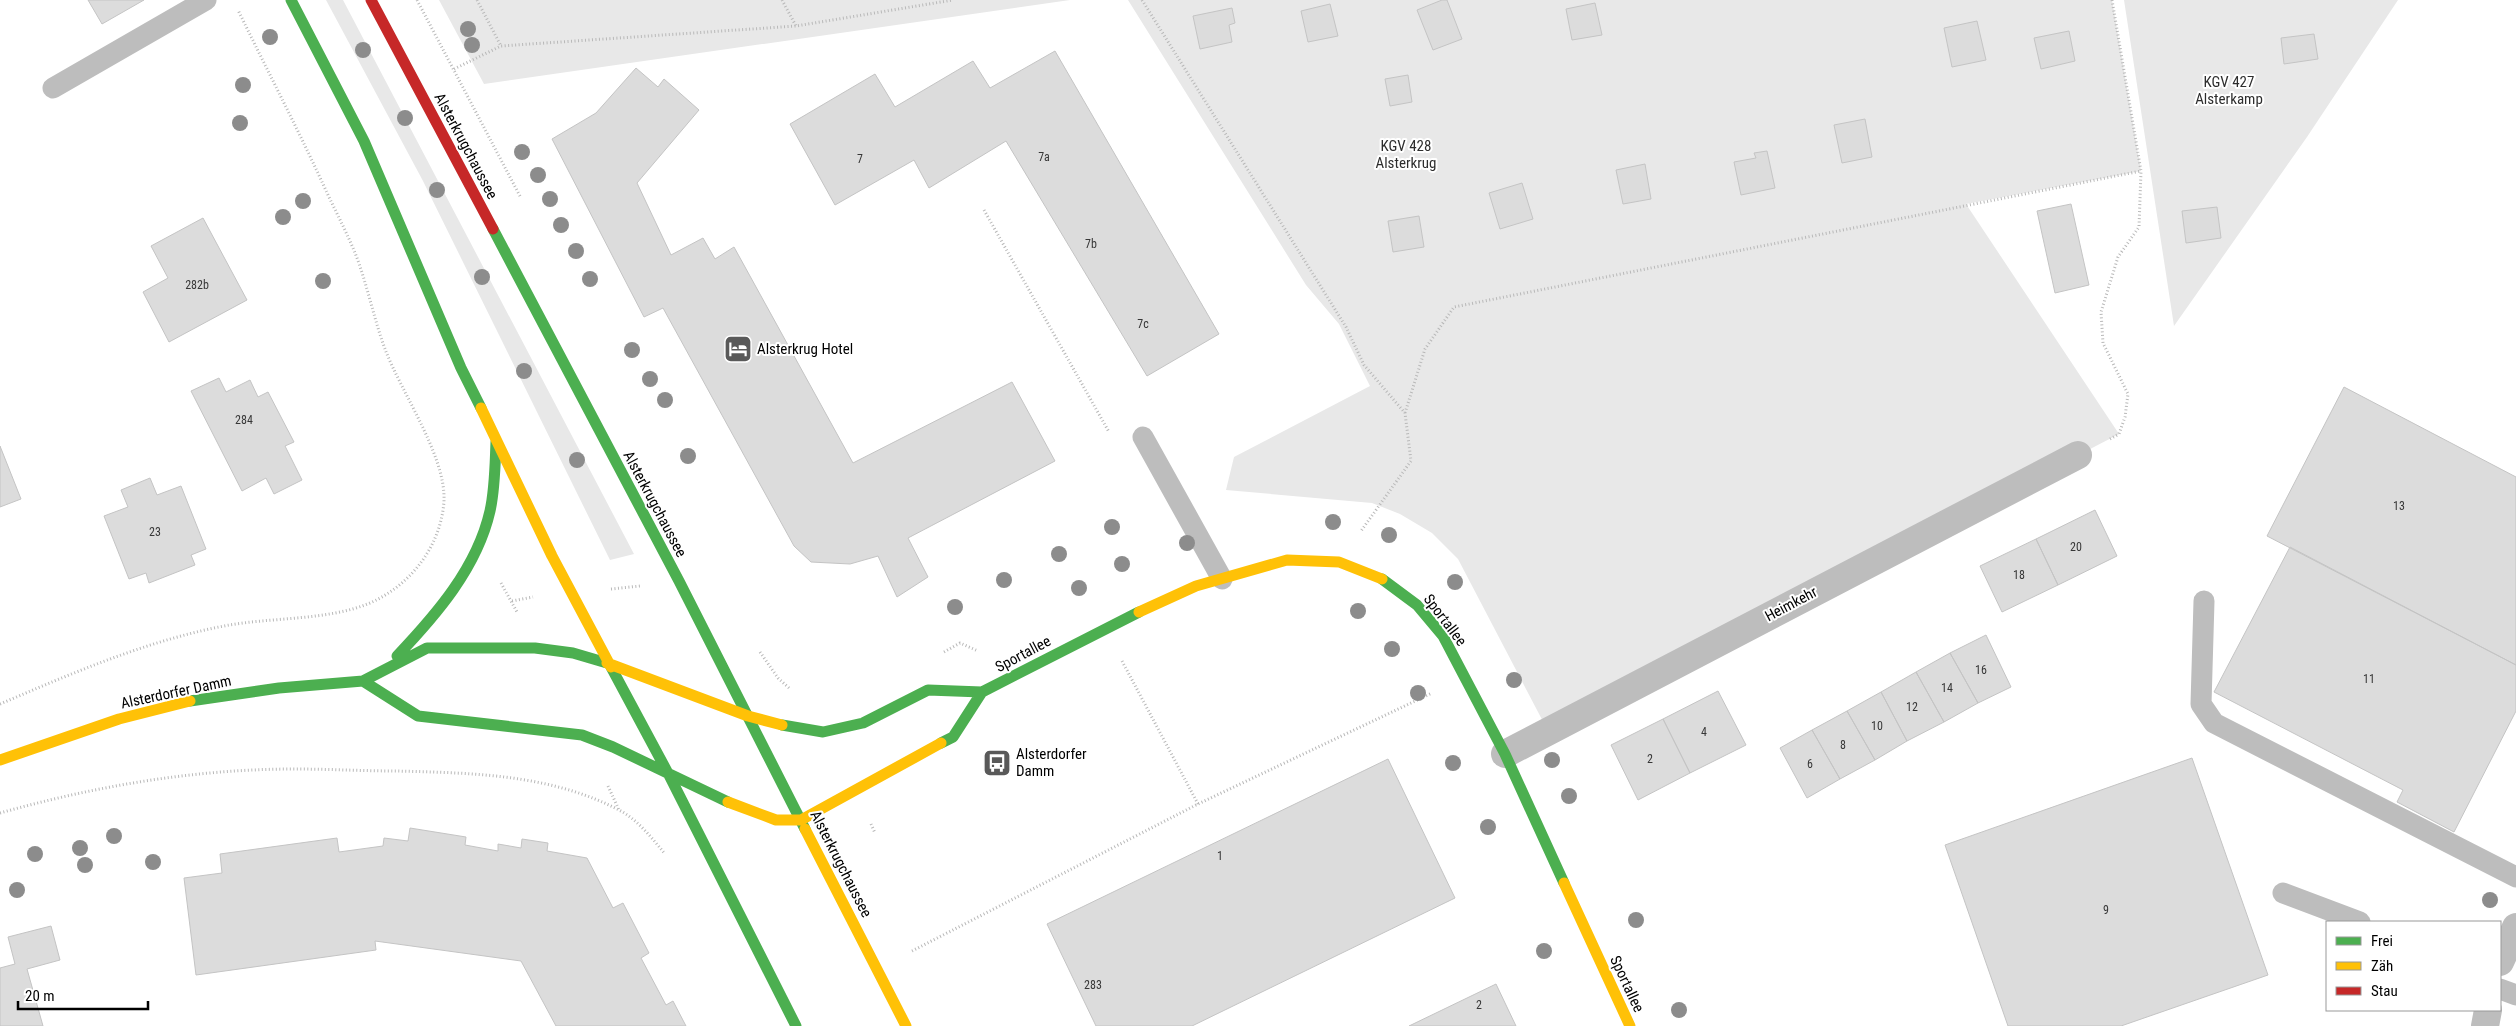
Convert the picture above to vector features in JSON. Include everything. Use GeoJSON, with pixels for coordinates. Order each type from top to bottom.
{"type":"FeatureCollection","features":[{"type":"Feature","properties":{"kind":"street"},"geometry":{"type":"LineString","coordinates":[[291,0],[364,141],[430,299],[496,442],[552,556],[669,775],[796,1026]]}},
{"type":"Feature","properties":{"kind":"street","name":"Alsterkrugchaussee"},"geometry":{"type":"LineString","coordinates":[[371,0],[675,572],[906,1026]]}},
{"type":"Feature","properties":{"kind":"street"},"geometry":{"type":"LineString","coordinates":[[387,667],[430,618],[453,587],[476,550],[488,518],[496,442]]}},
{"type":"Feature","properties":{"kind":"street","name":"Heimkehr"},"geometry":{"type":"LineString","coordinates":[[1505,754],[2078,455]]}},
{"type":"Feature","properties":{"kind":"street","name":"Sportallee"},"geometry":{"type":"LineString","coordinates":[[610,664],[748,716],[789,727],[823,732],[863,722],[928,690],[982,692],[1105,628],[1170,597],[1222,579],[1287,560],[1339,562],[1387,581],[1417,605],[1443,636],[1505,754],[1630,1026]]}},
{"type":"Feature","properties":{"kind":"street","name":"Alsterdorfer Damm"},"geometry":{"type":"LineString","coordinates":[[0,760],[119,719],[180,703],[279,688],[364,681],[387,667],[426,648],[535,648],[573,653],[610,664]]}},
{"type":"Feature","properties":{"kind":"street"},"geometry":{"type":"LineString","coordinates":[[364,681],[418,716],[528,727],[582,735],[613,747],[669,775],[754,813],[776,820],[801,820]]}},
{"type":"Feature","properties":{"kind":"street","name":"Sportallee"},"geometry":{"type":"LineString","coordinates":[[801,820],[953,737],[982,692]]}},
{"type":"Feature","properties":{"kind":"street"},"geometry":{"type":"LineString","coordinates":[[2501,960],[2516,927]]}},
{"type":"Feature","properties":{"kind":"street"},"geometry":{"type":"LineString","coordinates":[[2485,1026],[2488,1011]]}},
{"type":"Feature","properties":{"kind":"lane"},"geometry":{"type":"LineString","coordinates":[[53,88],[206,0]]}},
{"type":"Feature","properties":{"kind":"lane"},"geometry":{"type":"LineString","coordinates":[[1143,437],[1222,579]]}},
{"type":"Feature","properties":{"kind":"lane"},"geometry":{"type":"LineString","coordinates":[[2204,601],[2201,704],[2214,724],[2516,876]]}},
{"type":"Feature","properties":{"kind":"lane"},"geometry":{"type":"LineString","coordinates":[[2283,893],[2357,921]]}},
{"type":"Feature","properties":{"kind":"lane"},"geometry":{"type":"LineString","coordinates":[[2501,989],[2516,995]]}},
{"type":"Feature","properties":{"kind":"path"},"geometry":{"type":"LineString","coordinates":[[477,0],[501,46]]}},
{"type":"Feature","properties":{"kind":"path"},"geometry":{"type":"LineString","coordinates":[[782,0],[796,26]]}},
{"type":"Feature","properties":{"kind":"path"},"geometry":{"type":"LineString","coordinates":[[454,69],[501,46],[796,26],[953,0]]}},
{"type":"Feature","properties":{"kind":"path"},"geometry":{"type":"LineString","coordinates":[[1142,0],[1346,327],[1364,365],[1405,413]]}},
{"type":"Feature","properties":{"kind":"path"},"geometry":{"type":"LineString","coordinates":[[2078,455],[2120,434],[2125,417],[2128,394],[2103,343],[2101,312],[2118,257],[2139,227],[2140,171],[2112,0]]}},
{"type":"Feature","properties":{"kind":"path"},"geometry":{"type":"LineString","coordinates":[[0,704],[76,672],[154,643],[226,626],[336,612],[370,603],[400,586],[420,564],[441,526],[444,498],[440,471],[385,350],[357,257],[307,149],[238,9]]}},
{"type":"Feature","properties":{"kind":"path"},"geometry":{"type":"LineString","coordinates":[[1339,562],[1411,461],[1405,413],[1425,349],[1454,307],[2140,171]]}},
{"type":"Feature","properties":{"kind":"path"},"geometry":{"type":"LineString","coordinates":[[984,210],[1110,432]]}},
{"type":"Feature","properties":{"kind":"path"},"geometry":{"type":"LineString","coordinates":[[623,588],[647,585]]}},
{"type":"Feature","properties":{"kind":"path"},"geometry":{"type":"LineString","coordinates":[[512,601],[542,596]]}},
{"type":"Feature","properties":{"kind":"path"},"geometry":{"type":"LineString","coordinates":[[1105,628],[1198,804]]}},
{"type":"Feature","properties":{"kind":"path"},"geometry":{"type":"LineString","coordinates":[[912,951],[1198,804],[1466,677]]}},
{"type":"Feature","properties":{"kind":"path"},"geometry":{"type":"LineString","coordinates":[[0,813],[113,786],[191,775],[294,769],[466,773],[537,781],[620,810],[645,830],[669,858]]}},
{"type":"Feature","properties":{"kind":"path"},"geometry":{"type":"LineString","coordinates":[[608,788],[620,810]]}},
{"type":"Feature","properties":{"kind":"green space"},"geometry":{"type":"Polygon","coordinates":[[[326,0],[343,0],[634,554],[610,560],[423,181],[326,0]]]}},
{"type":"Feature","properties":{"kind":"green space"},"geometry":{"type":"Polygon","coordinates":[[[439,0],[1070,0],[484,84],[439,0]]]}},
{"type":"Feature","properties":{"kind":"green space","name":"KGV 428 Alsterkrug"},"geometry":{"type":"Polygon","coordinates":[[[1128,0],[2112,0],[2141,171],[1966,204],[2119,434],[1548,731],[1458,559],[1432,533],[1400,514],[1372,503],[1226,490],[1234,457],[1370,386],[1339,324],[1306,285],[1128,0]]]}},
{"type":"Feature","properties":{"kind":"green space","name":"KGV 427 Alsterkamp"},"geometry":{"type":"Polygon","coordinates":[[[2124,0],[2398,0],[2307,137],[2174,326],[2124,0]]]}},
{"type":"Feature","properties":{"kind":"building"},"geometry":{"type":"Polygon","coordinates":[[[88,0],[144,0],[102,24],[88,0]]]}},
{"type":"Feature","properties":{"kind":"building"},"geometry":{"type":"Polygon","coordinates":[[[1442,0],[1447,0],[1462,39],[1433,50],[1417,10],[1442,0]]]}},
{"type":"Feature","properties":{"kind":"building"},"geometry":{"type":"Polygon","coordinates":[[[1595,3],[1602,35],[1572,40],[1566,9],[1595,3]]]}},
{"type":"Feature","properties":{"kind":"building"},"geometry":{"type":"Polygon","coordinates":[[[1330,4],[1338,36],[1308,42],[1301,11],[1330,4]]]}},
{"type":"Feature","properties":{"kind":"building"},"geometry":{"type":"Polygon","coordinates":[[[1232,8],[1235,23],[1229,25],[1232,42],[1200,49],[1193,16],[1232,8]]]}},
{"type":"Feature","properties":{"kind":"building"},"geometry":{"type":"Polygon","coordinates":[[[1977,21],[1986,60],[1952,67],[1944,28],[1977,21]]]}},
{"type":"Feature","properties":{"kind":"building"},"geometry":{"type":"Polygon","coordinates":[[[2069,31],[2075,61],[2041,69],[2034,38],[2069,31]]]}},
{"type":"Feature","properties":{"kind":"building"},"geometry":{"type":"Polygon","coordinates":[[[2314,34],[2318,59],[2284,64],[2281,38],[2314,34]]]}},
{"type":"Feature","properties":{"kind":"building"},"geometry":{"type":"Polygon","coordinates":[[[1055,51],[1219,334],[1147,376],[1006,141],[929,188],[914,160],[835,205],[790,124],[875,74],[895,107],[973,61],[990,88],[1055,51]]]}},
{"type":"Feature","properties":{"kind":"building","name":"Alsterkrug Hotel"},"geometry":{"type":"Polygon","coordinates":[[[636,68],[658,87],[664,79],[699,110],[637,183],[671,255],[703,238],[715,259],[734,247],[853,463],[1012,382],[1055,461],[908,538],[928,577],[897,597],[878,556],[850,564],[811,562],[794,546],[663,308],[644,317],[552,139],[596,113],[636,68]]]}},
{"type":"Feature","properties":{"kind":"building"},"geometry":{"type":"Polygon","coordinates":[[[1408,75],[1412,102],[1390,106],[1385,79],[1408,75]]]}},
{"type":"Feature","properties":{"kind":"building"},"geometry":{"type":"Polygon","coordinates":[[[1865,119],[1872,157],[1842,163],[1834,125],[1865,119]]]}},
{"type":"Feature","properties":{"kind":"building"},"geometry":{"type":"Polygon","coordinates":[[[1767,151],[1775,188],[1741,195],[1734,162],[1756,158],[1754,153],[1767,151]]]}},
{"type":"Feature","properties":{"kind":"building"},"geometry":{"type":"Polygon","coordinates":[[[1645,164],[1651,199],[1623,204],[1616,170],[1645,164]]]}},
{"type":"Feature","properties":{"kind":"building"},"geometry":{"type":"Polygon","coordinates":[[[1522,183],[1533,219],[1500,229],[1489,193],[1522,183]]]}},
{"type":"Feature","properties":{"kind":"building"},"geometry":{"type":"Polygon","coordinates":[[[2071,204],[2089,285],[2055,293],[2037,211],[2071,204]]]}},
{"type":"Feature","properties":{"kind":"building"},"geometry":{"type":"Polygon","coordinates":[[[2217,207],[2221,238],[2186,243],[2182,211],[2217,207]]]}},
{"type":"Feature","properties":{"kind":"building"},"geometry":{"type":"Polygon","coordinates":[[[1419,216],[1424,247],[1393,252],[1388,221],[1419,216]]]}},
{"type":"Feature","properties":{"kind":"building"},"geometry":{"type":"Polygon","coordinates":[[[203,218],[247,300],[169,342],[143,292],[168,278],[151,246],[203,218]]]}},
{"type":"Feature","properties":{"kind":"building"},"geometry":{"type":"Polygon","coordinates":[[[219,378],[226,392],[250,380],[258,397],[268,392],[294,442],[285,446],[302,480],[274,494],[266,478],[242,491],[191,391],[219,378]]]}},
{"type":"Feature","properties":{"kind":"building"},"geometry":{"type":"Polygon","coordinates":[[[2344,387],[2516,477],[2516,665],[2267,536],[2344,387]]]}},
{"type":"Feature","properties":{"kind":"building"},"geometry":{"type":"Polygon","coordinates":[[[0,446],[21,499],[0,507],[0,446]]]}},
{"type":"Feature","properties":{"kind":"building"},"geometry":{"type":"Polygon","coordinates":[[[150,478],[157,495],[181,486],[206,549],[191,555],[195,565],[149,583],[146,573],[129,579],[104,516],[128,507],[121,490],[150,478]]]}},
{"type":"Feature","properties":{"kind":"building"},"geometry":{"type":"Polygon","coordinates":[[[2095,510],[2117,556],[2058,585],[2036,539],[2095,510]]]}},
{"type":"Feature","properties":{"kind":"building"},"geometry":{"type":"Polygon","coordinates":[[[2036,539],[2058,585],[2002,612],[1980,566],[2036,539]]]}},
{"type":"Feature","properties":{"kind":"building"},"geometry":{"type":"Polygon","coordinates":[[[2290,547],[2516,665],[2516,711],[2454,832],[2397,802],[2403,790],[2214,692],[2290,547]]]}},
{"type":"Feature","properties":{"kind":"building"},"geometry":{"type":"Polygon","coordinates":[[[1986,635],[2011,687],[1978,703],[1950,653],[1986,635]]]}},
{"type":"Feature","properties":{"kind":"building"},"geometry":{"type":"Polygon","coordinates":[[[1950,653],[1978,703],[1944,722],[1916,672],[1950,653]]]}},
{"type":"Feature","properties":{"kind":"building"},"geometry":{"type":"Polygon","coordinates":[[[1916,672],[1944,722],[1907,741],[1881,692],[1916,672]]]}},
{"type":"Feature","properties":{"kind":"building"},"geometry":{"type":"Polygon","coordinates":[[[1718,691],[1746,745],[1690,773],[1663,719],[1718,691]]]}},
{"type":"Feature","properties":{"kind":"building"},"geometry":{"type":"Polygon","coordinates":[[[1881,692],[1907,741],[1875,760],[1847,711],[1881,692]]]}},
{"type":"Feature","properties":{"kind":"building"},"geometry":{"type":"Polygon","coordinates":[[[1847,711],[1875,760],[1840,779],[1812,730],[1847,711]]]}},
{"type":"Feature","properties":{"kind":"building"},"geometry":{"type":"Polygon","coordinates":[[[1663,719],[1690,773],[1638,800],[1611,745],[1663,719]]]}},
{"type":"Feature","properties":{"kind":"building"},"geometry":{"type":"Polygon","coordinates":[[[1812,730],[1840,779],[1807,798],[1780,748],[1812,730]]]}},
{"type":"Feature","properties":{"kind":"building"},"geometry":{"type":"Polygon","coordinates":[[[2192,758],[2268,975],[2121,1026],[2008,1026],[1945,845],[2192,758]]]}},
{"type":"Feature","properties":{"kind":"building"},"geometry":{"type":"Polygon","coordinates":[[[1388,759],[1455,898],[1192,1026],[1096,1026],[1047,924],[1388,759]]]}},
{"type":"Feature","properties":{"kind":"building"},"geometry":{"type":"Polygon","coordinates":[[[410,828],[466,837],[465,845],[498,851],[498,844],[521,848],[522,839],[548,843],[547,851],[587,858],[613,908],[623,903],[649,953],[641,958],[666,1005],[673,1001],[686,1026],[556,1026],[521,961],[375,941],[376,950],[196,975],[184,878],[222,873],[220,854],[337,838],[339,852],[383,846],[384,838],[408,841],[410,828]]]}},
{"type":"Feature","properties":{"kind":"building"},"geometry":{"type":"Polygon","coordinates":[[[51,926],[60,960],[27,969],[43,1026],[0,1026],[0,968],[15,964],[8,937],[51,926]]]}},
{"type":"Feature","properties":{"kind":"building"},"geometry":{"type":"Polygon","coordinates":[[[1496,984],[1516,1026],[1409,1026],[1496,984]]]}},
{"type":"Feature","properties":{"kind":"traffic: fast"},"geometry":{"type":"LineString","coordinates":[[291,0],[364,141],[461,368],[481,408]]}},
{"type":"Feature","properties":{"kind":"traffic: fast"},"geometry":{"type":"LineString","coordinates":[[493,229],[679,581],[805,829]]}},
{"type":"Feature","properties":{"kind":"traffic: fast"},"geometry":{"type":"LineString","coordinates":[[397,656],[453,590],[475,552],[484,532],[492,503],[496,442]]}},
{"type":"Feature","properties":{"kind":"traffic: fast"},"geometry":{"type":"LineString","coordinates":[[1382,579],[1417,605],[1443,636],[1505,754],[1564,883]]}},
{"type":"Feature","properties":{"kind":"traffic: fast"},"geometry":{"type":"LineString","coordinates":[[782,725],[823,732],[863,723],[928,690],[982,692],[1139,612]]}},
{"type":"Feature","properties":{"kind":"traffic: fast"},"geometry":{"type":"LineString","coordinates":[[190,701],[279,688],[363,681],[427,648],[535,648],[573,653],[607,663]]}},
{"type":"Feature","properties":{"kind":"traffic: fast"},"geometry":{"type":"LineString","coordinates":[[611,667],[669,775],[796,1026]]}},
{"type":"Feature","properties":{"kind":"traffic: fast"},"geometry":{"type":"LineString","coordinates":[[363,681],[418,716],[582,735],[613,747],[728,802]]}},
{"type":"Feature","properties":{"kind":"traffic: fast"},"geometry":{"type":"LineString","coordinates":[[941,743],[953,737],[982,692]]}},
{"type":"Feature","properties":{"kind":"traffic: slow"},"geometry":{"type":"LineString","coordinates":[[481,408],[552,556],[611,667]]}},
{"type":"Feature","properties":{"kind":"traffic: slow"},"geometry":{"type":"LineString","coordinates":[[1139,612],[1196,586],[1287,560],[1339,562],[1382,579]]}},
{"type":"Feature","properties":{"kind":"traffic: slow"},"geometry":{"type":"LineString","coordinates":[[607,663],[748,716],[782,725]]}},
{"type":"Feature","properties":{"kind":"traffic: slow"},"geometry":{"type":"LineString","coordinates":[[0,760],[119,719],[190,701]]}},
{"type":"Feature","properties":{"kind":"traffic: slow"},"geometry":{"type":"LineString","coordinates":[[728,802],[776,820],[801,820],[941,743]]}},
{"type":"Feature","properties":{"kind":"traffic: slow"},"geometry":{"type":"LineString","coordinates":[[805,829],[906,1026]]}},
{"type":"Feature","properties":{"kind":"traffic: slow"},"geometry":{"type":"LineString","coordinates":[[1564,883],[1630,1026]]}},
{"type":"Feature","properties":{"kind":"traffic: jam"},"geometry":{"type":"LineString","coordinates":[[371,0],[493,229]]}},
{"type":"Feature","properties":{"kind":"place","name":"Alsterkrug Hotel"},"geometry":{"type":"Point","coordinates":[738,349]}},
{"type":"Feature","properties":{"kind":"place","name":"Alsterdorfer Damm"},"geometry":{"type":"Point","coordinates":[997,763]}}]}
